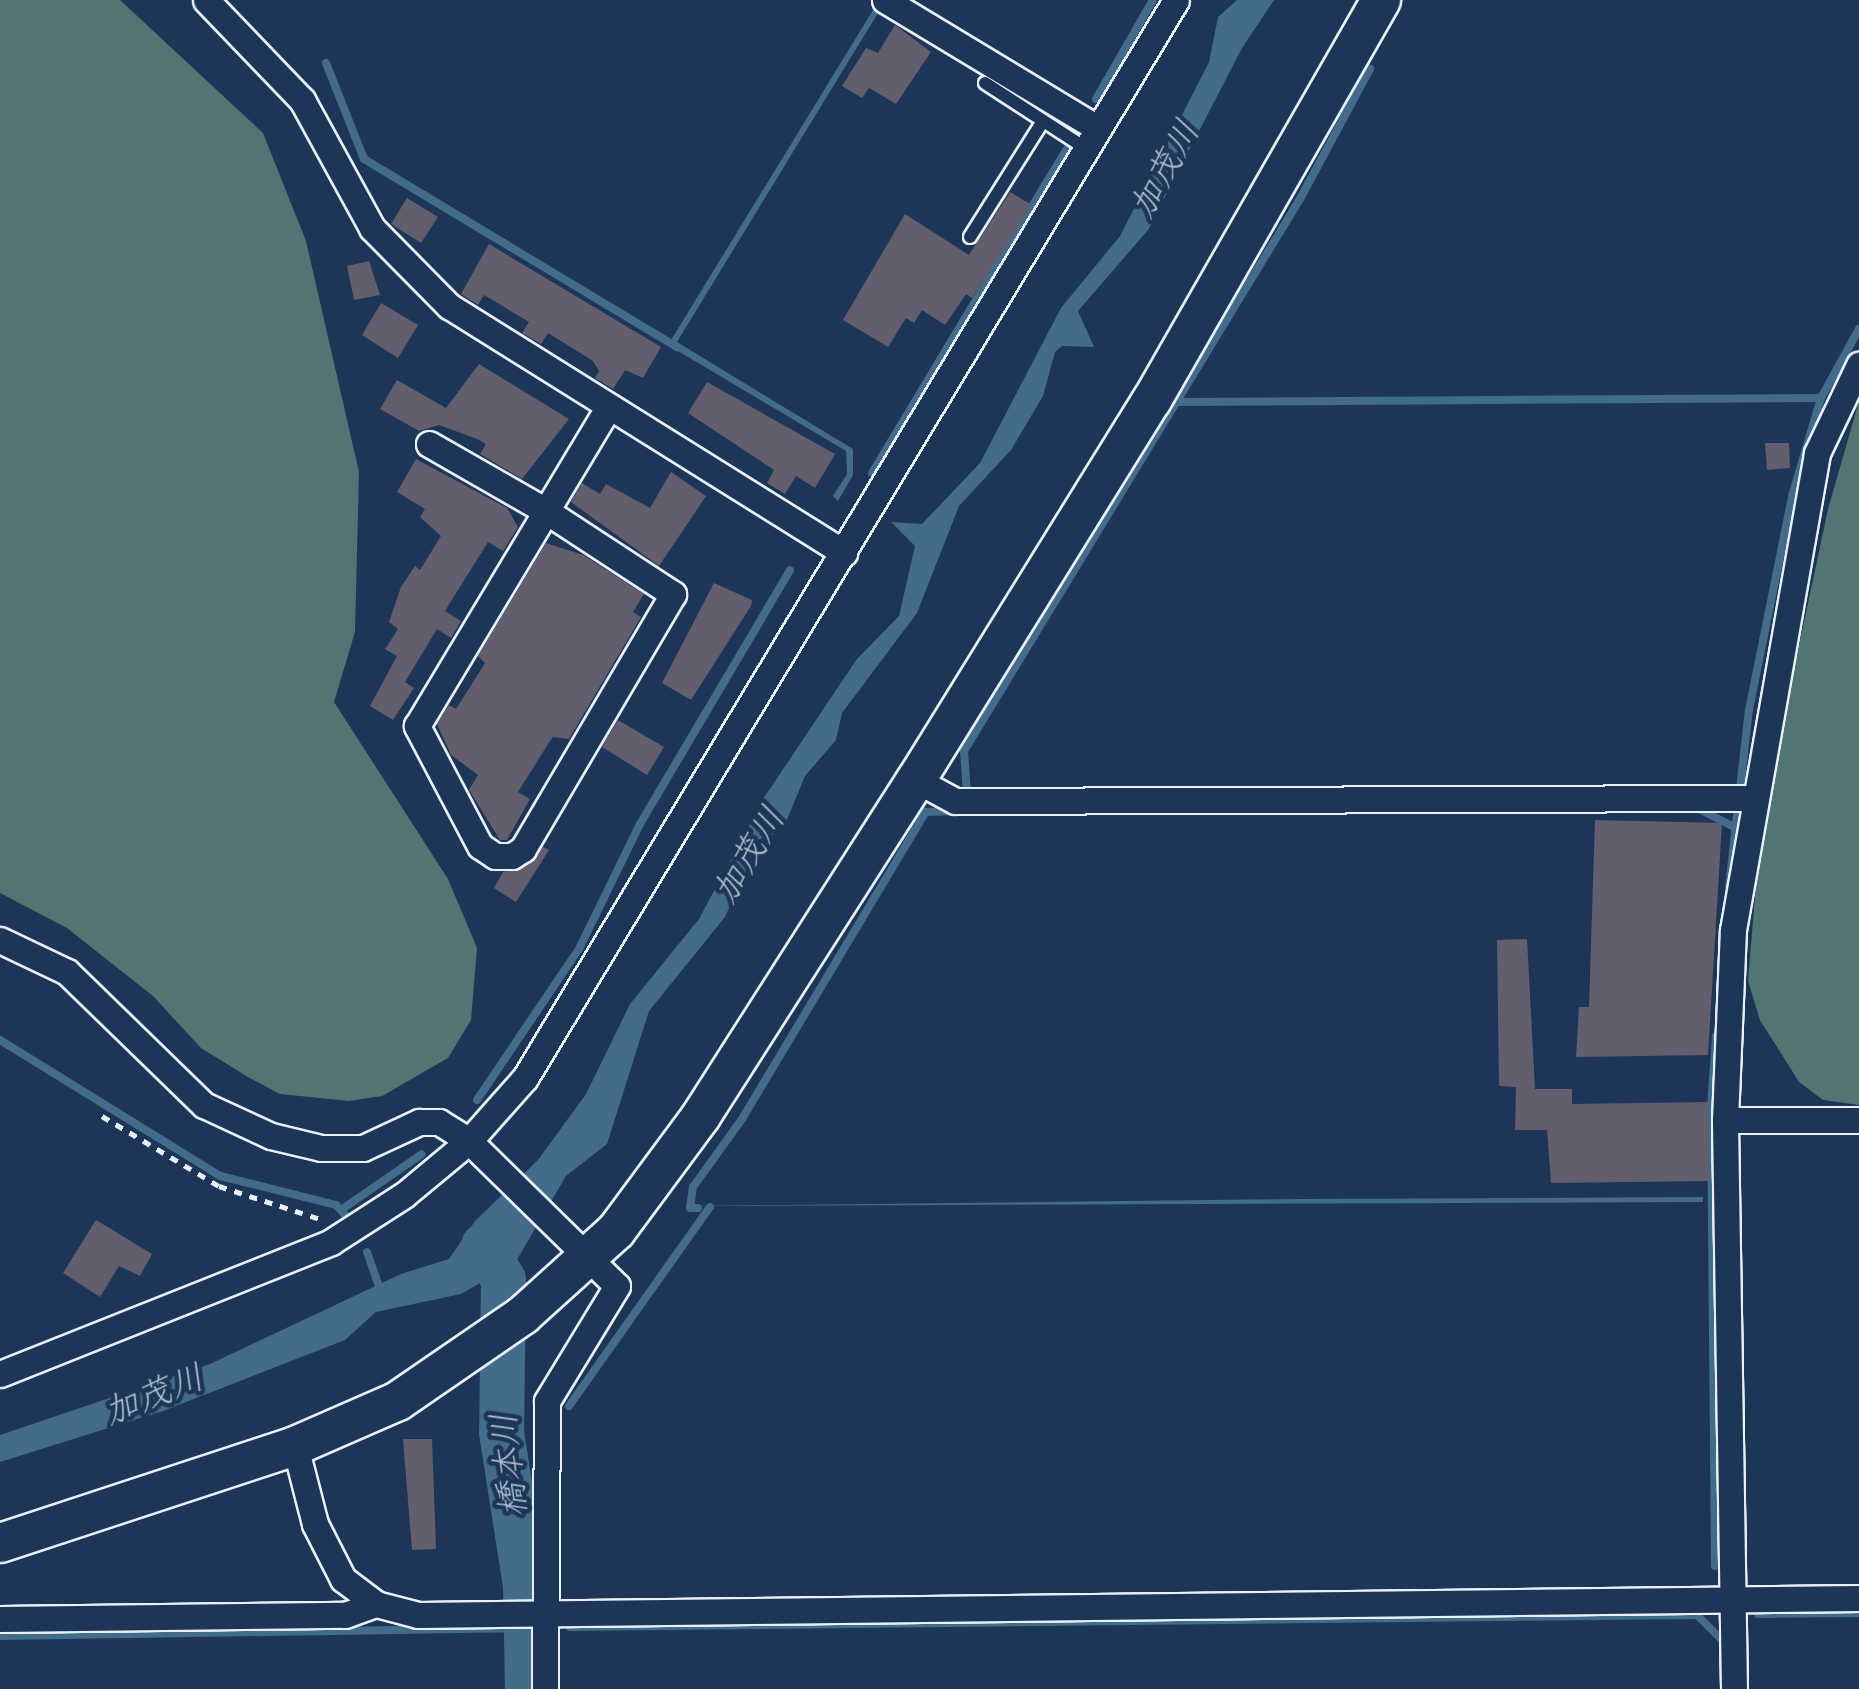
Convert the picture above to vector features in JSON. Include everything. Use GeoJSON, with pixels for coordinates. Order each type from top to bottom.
{"type":"FeatureCollection","features":[{"type":"Feature","properties":{"kind":"street"},"geometry":{"type":"LineString","coordinates":[[885,0],[1091,138]]}},
{"type":"Feature","properties":{"kind":"street"},"geometry":{"type":"LineString","coordinates":[[0,1374],[338,1238],[404,1196],[469,1142],[525,1078],[1176,0]]}},
{"type":"Feature","properties":{"kind":"street"},"geometry":{"type":"LineString","coordinates":[[0,1542],[295,1446],[398,1401],[466,1358],[523,1314],[585,1260],[657,1182],[916,780],[1152,400],[1381,0]]}},
{"type":"Feature","properties":{"kind":"street"},"geometry":{"type":"LineString","coordinates":[[210,1],[302,100],[350,192],[395,258],[449,306],[844,552]]}},
{"type":"Feature","properties":{"kind":"street"},"geometry":{"type":"LineString","coordinates":[[1734,1689],[1725,1120],[1732,930],[1752,798],[1818,453],[1859,365]]}},
{"type":"Feature","properties":{"kind":"street"},"geometry":{"type":"LineString","coordinates":[[429,444],[546,511],[674,594],[523,849],[495,856],[480,846],[417,726],[546,511],[608,408]]}},
{"type":"Feature","properties":{"kind":"street"},"geometry":{"type":"LineString","coordinates":[[916,780],[954,801],[1752,798]]}},
{"type":"Feature","properties":{"kind":"street"},"geometry":{"type":"LineString","coordinates":[[0,940],[66,972],[204,1104],[244,1124],[321,1148],[362,1148],[419,1122],[439,1122],[469,1142],[585,1260],[618,1286],[548,1402],[533,1612],[545,1689]]}},
{"type":"Feature","properties":{"kind":"street"},"geometry":{"type":"LineString","coordinates":[[1725,1120],[1859,1120]]}},
{"type":"Feature","properties":{"kind":"street"},"geometry":{"type":"LineString","coordinates":[[295,1446],[314,1524],[343,1578],[376,1604],[418,1615],[1859,1598]]}},
{"type":"Feature","properties":{"kind":"street"},"geometry":{"type":"LineString","coordinates":[[0,1619],[345,1614],[376,1604]]}},
{"type":"Feature","properties":{"kind":"lane"},"geometry":{"type":"LineString","coordinates":[[984,83],[1044,122],[1091,138]]}},
{"type":"Feature","properties":{"kind":"lane"},"geometry":{"type":"LineString","coordinates":[[970,237],[1044,122]]}},
{"type":"Feature","properties":{"kind":"path"},"geometry":{"type":"LineString","coordinates":[[102,1116],[219,1186],[328,1220],[338,1238]]}},
{"type":"Feature","properties":{"kind":"green space"},"geometry":{"type":"Polygon","coordinates":[[[0,0],[120,0],[263,133],[306,241],[359,472],[355,632],[334,702],[448,879],[477,948],[471,1020],[448,1058],[382,1096],[349,1101],[280,1094],[248,1077],[201,1048],[153,996],[67,928],[0,893],[0,0]]]}},
{"type":"Feature","properties":{"kind":"green space"},"geometry":{"type":"Polygon","coordinates":[[[1859,401],[1859,1105],[1823,1100],[1799,1082],[1760,1020],[1748,981],[1761,825],[1828,509],[1859,401]]]}},
{"type":"Feature","properties":{"kind":"water","name":"加茂川"},"geometry":{"type":"Polygon","coordinates":[[[1237,0],[1274,0],[1242,48],[1148,230],[1078,311],[1094,347],[1062,346],[1055,352],[1043,396],[1011,450],[959,506],[917,613],[842,713],[836,740],[805,776],[786,822],[754,852],[725,917],[649,1011],[607,1144],[566,1176],[515,1263],[461,1294],[376,1312],[345,1340],[163,1411],[0,1462],[0,1435],[210,1364],[401,1274],[449,1259],[475,1221],[538,1160],[586,1094],[630,1004],[699,919],[765,796],[857,659],[899,616],[915,546],[891,522],[922,524],[980,463],[1061,308],[1120,236],[1209,62],[1218,17],[1237,0]]]}},
{"type":"Feature","properties":{"kind":"water"},"geometry":{"type":"Polygon","coordinates":[[[873,10],[878,13],[677,342],[853,449],[853,475],[838,501],[833,496],[847,474],[846,451],[668,345],[873,10]]]}},
{"type":"Feature","properties":{"kind":"water"},"geometry":{"type":"Polygon","coordinates":[[[1703,1197],[1703,1202],[686,1206],[1303,1199],[1703,1197]]]}},
{"type":"Feature","properties":{"kind":"building"},"geometry":{"type":"Polygon","coordinates":[[[895,25],[931,52],[896,104],[869,88],[862,98],[842,86],[866,48],[878,53],[895,25]]]}},
{"type":"Feature","properties":{"kind":"building"},"geometry":{"type":"Polygon","coordinates":[[[1010,192],[1032,205],[972,298],[966,294],[945,325],[922,310],[914,323],[906,318],[888,347],[843,320],[905,214],[969,255],[1010,192]]]}},
{"type":"Feature","properties":{"kind":"building"},"geometry":{"type":"Polygon","coordinates":[[[407,198],[438,217],[421,243],[391,224],[407,198]]]}},
{"type":"Feature","properties":{"kind":"building"},"geometry":{"type":"Polygon","coordinates":[[[489,244],[661,347],[643,378],[625,370],[613,389],[595,378],[599,371],[593,361],[548,333],[541,344],[522,333],[529,322],[484,295],[478,305],[461,294],[489,244]]]}},
{"type":"Feature","properties":{"kind":"building"},"geometry":{"type":"Polygon","coordinates":[[[369,261],[380,295],[354,300],[347,266],[369,261]]]}},
{"type":"Feature","properties":{"kind":"building"},"geometry":{"type":"Polygon","coordinates":[[[381,303],[418,325],[398,358],[362,335],[381,303]]]}},
{"type":"Feature","properties":{"kind":"building"},"geometry":{"type":"Polygon","coordinates":[[[479,364],[569,419],[522,479],[480,454],[486,444],[477,439],[439,425],[419,431],[380,409],[397,380],[446,408],[479,364]]]}},
{"type":"Feature","properties":{"kind":"building"},"geometry":{"type":"Polygon","coordinates":[[[707,382],[835,454],[815,488],[796,476],[785,494],[767,483],[774,470],[688,413],[707,382]]]}},
{"type":"Feature","properties":{"kind":"building"},"geometry":{"type":"Polygon","coordinates":[[[1765,443],[1789,443],[1790,468],[1767,470],[1765,443]]]}},
{"type":"Feature","properties":{"kind":"building"},"geometry":{"type":"Polygon","coordinates":[[[416,459],[507,508],[518,527],[503,551],[488,542],[445,611],[461,621],[451,638],[437,629],[405,682],[414,688],[393,720],[370,706],[397,656],[385,649],[398,629],[389,622],[401,587],[415,566],[420,570],[441,536],[420,517],[425,509],[397,492],[416,459]]]}},
{"type":"Feature","properties":{"kind":"building"},"geometry":{"type":"Polygon","coordinates":[[[671,472],[706,496],[659,566],[571,502],[582,483],[600,494],[606,484],[650,508],[671,472]]]}},
{"type":"Feature","properties":{"kind":"building"},"geometry":{"type":"Polygon","coordinates":[[[546,543],[583,555],[644,594],[633,612],[641,617],[569,739],[553,737],[548,744],[518,792],[530,799],[507,840],[500,840],[469,790],[478,775],[451,755],[437,724],[449,705],[456,709],[485,663],[478,656],[546,543]]]}},
{"type":"Feature","properties":{"kind":"building"},"geometry":{"type":"Polygon","coordinates":[[[714,583],[752,600],[751,606],[691,700],[662,683],[714,583]]]}},
{"type":"Feature","properties":{"kind":"building"},"geometry":{"type":"Polygon","coordinates":[[[618,720],[664,747],[647,775],[602,747],[618,720]]]}},
{"type":"Feature","properties":{"kind":"building"},"geometry":{"type":"Polygon","coordinates":[[[1595,820],[1722,823],[1708,1055],[1576,1057],[1579,1007],[1589,1007],[1595,820]]]}},
{"type":"Feature","properties":{"kind":"building"},"geometry":{"type":"Polygon","coordinates":[[[543,847],[549,850],[516,902],[494,888],[503,872],[532,863],[543,847]]]}},
{"type":"Feature","properties":{"kind":"building"},"geometry":{"type":"Polygon","coordinates":[[[1527,939],[1535,1089],[1572,1089],[1572,1104],[1708,1102],[1710,1181],[1551,1183],[1547,1130],[1515,1130],[1516,1087],[1499,1086],[1497,940],[1527,939]]]}},
{"type":"Feature","properties":{"kind":"building"},"geometry":{"type":"Polygon","coordinates":[[[96,1220],[152,1254],[140,1276],[119,1266],[100,1297],[63,1273],[96,1220]]]}},
{"type":"Feature","properties":{"kind":"building"},"geometry":{"type":"Polygon","coordinates":[[[403,1439],[432,1439],[436,1549],[412,1550],[403,1439]]]}},
{"type":"Feature","properties":{"kind":"waterway"},"geometry":{"type":"LineString","coordinates":[[1096,99],[1153,0]]}},
{"type":"Feature","properties":{"kind":"waterway"},"geometry":{"type":"LineString","coordinates":[[326,63],[364,159],[678,348]]}},
{"type":"Feature","properties":{"kind":"waterway"},"geometry":{"type":"LineString","coordinates":[[967,794],[964,751],[1300,199],[1370,69]]}},
{"type":"Feature","properties":{"kind":"waterway"},"geometry":{"type":"LineString","coordinates":[[872,473],[1067,149]]}},
{"type":"Feature","properties":{"kind":"waterway"},"geometry":{"type":"LineString","coordinates":[[1729,887],[1749,710],[1792,496],[1821,398],[1859,329]]}},
{"type":"Feature","properties":{"kind":"waterway"},"geometry":{"type":"LineString","coordinates":[[1177,402],[1821,398]]}},
{"type":"Feature","properties":{"kind":"waterway"},"geometry":{"type":"LineString","coordinates":[[477,1100],[579,949],[640,824],[790,570]]}},
{"type":"Feature","properties":{"kind":"waterway"},"geometry":{"type":"LineString","coordinates":[[1699,809],[1734,827]]}},
{"type":"Feature","properties":{"kind":"waterway"},"geometry":{"type":"LineString","coordinates":[[698,1208],[690,1208],[693,1187],[742,1119],[926,812],[956,811]]}},
{"type":"Feature","properties":{"kind":"waterway"},"geometry":{"type":"LineString","coordinates":[[1715,1566],[1711,1107],[1716,1036]]}},
{"type":"Feature","properties":{"kind":"waterway"},"geometry":{"type":"LineString","coordinates":[[0,1040],[220,1176],[336,1205],[347,1217]]}},
{"type":"Feature","properties":{"kind":"waterway"},"geometry":{"type":"LineString","coordinates":[[341,1210],[422,1154]]}},
{"type":"Feature","properties":{"kind":"waterway"},"geometry":{"type":"LineString","coordinates":[[569,1406],[710,1207]]}},
{"type":"Feature","properties":{"kind":"waterway","name":"橋本川"},"geometry":{"type":"LineString","coordinates":[[483,1245],[503,1279],[501,1432],[525,1586],[527,1689]]}},
{"type":"Feature","properties":{"kind":"waterway"},"geometry":{"type":"LineString","coordinates":[[367,1252],[382,1295]]}},
{"type":"Feature","properties":{"kind":"waterway"},"geometry":{"type":"LineString","coordinates":[[1758,1614],[1859,1613]]}},
{"type":"Feature","properties":{"kind":"waterway"},"geometry":{"type":"LineString","coordinates":[[570,1627],[1697,1615],[1726,1644]]}},
{"type":"Feature","properties":{"kind":"waterway"},"geometry":{"type":"LineString","coordinates":[[0,1636],[526,1628]]}}]}
